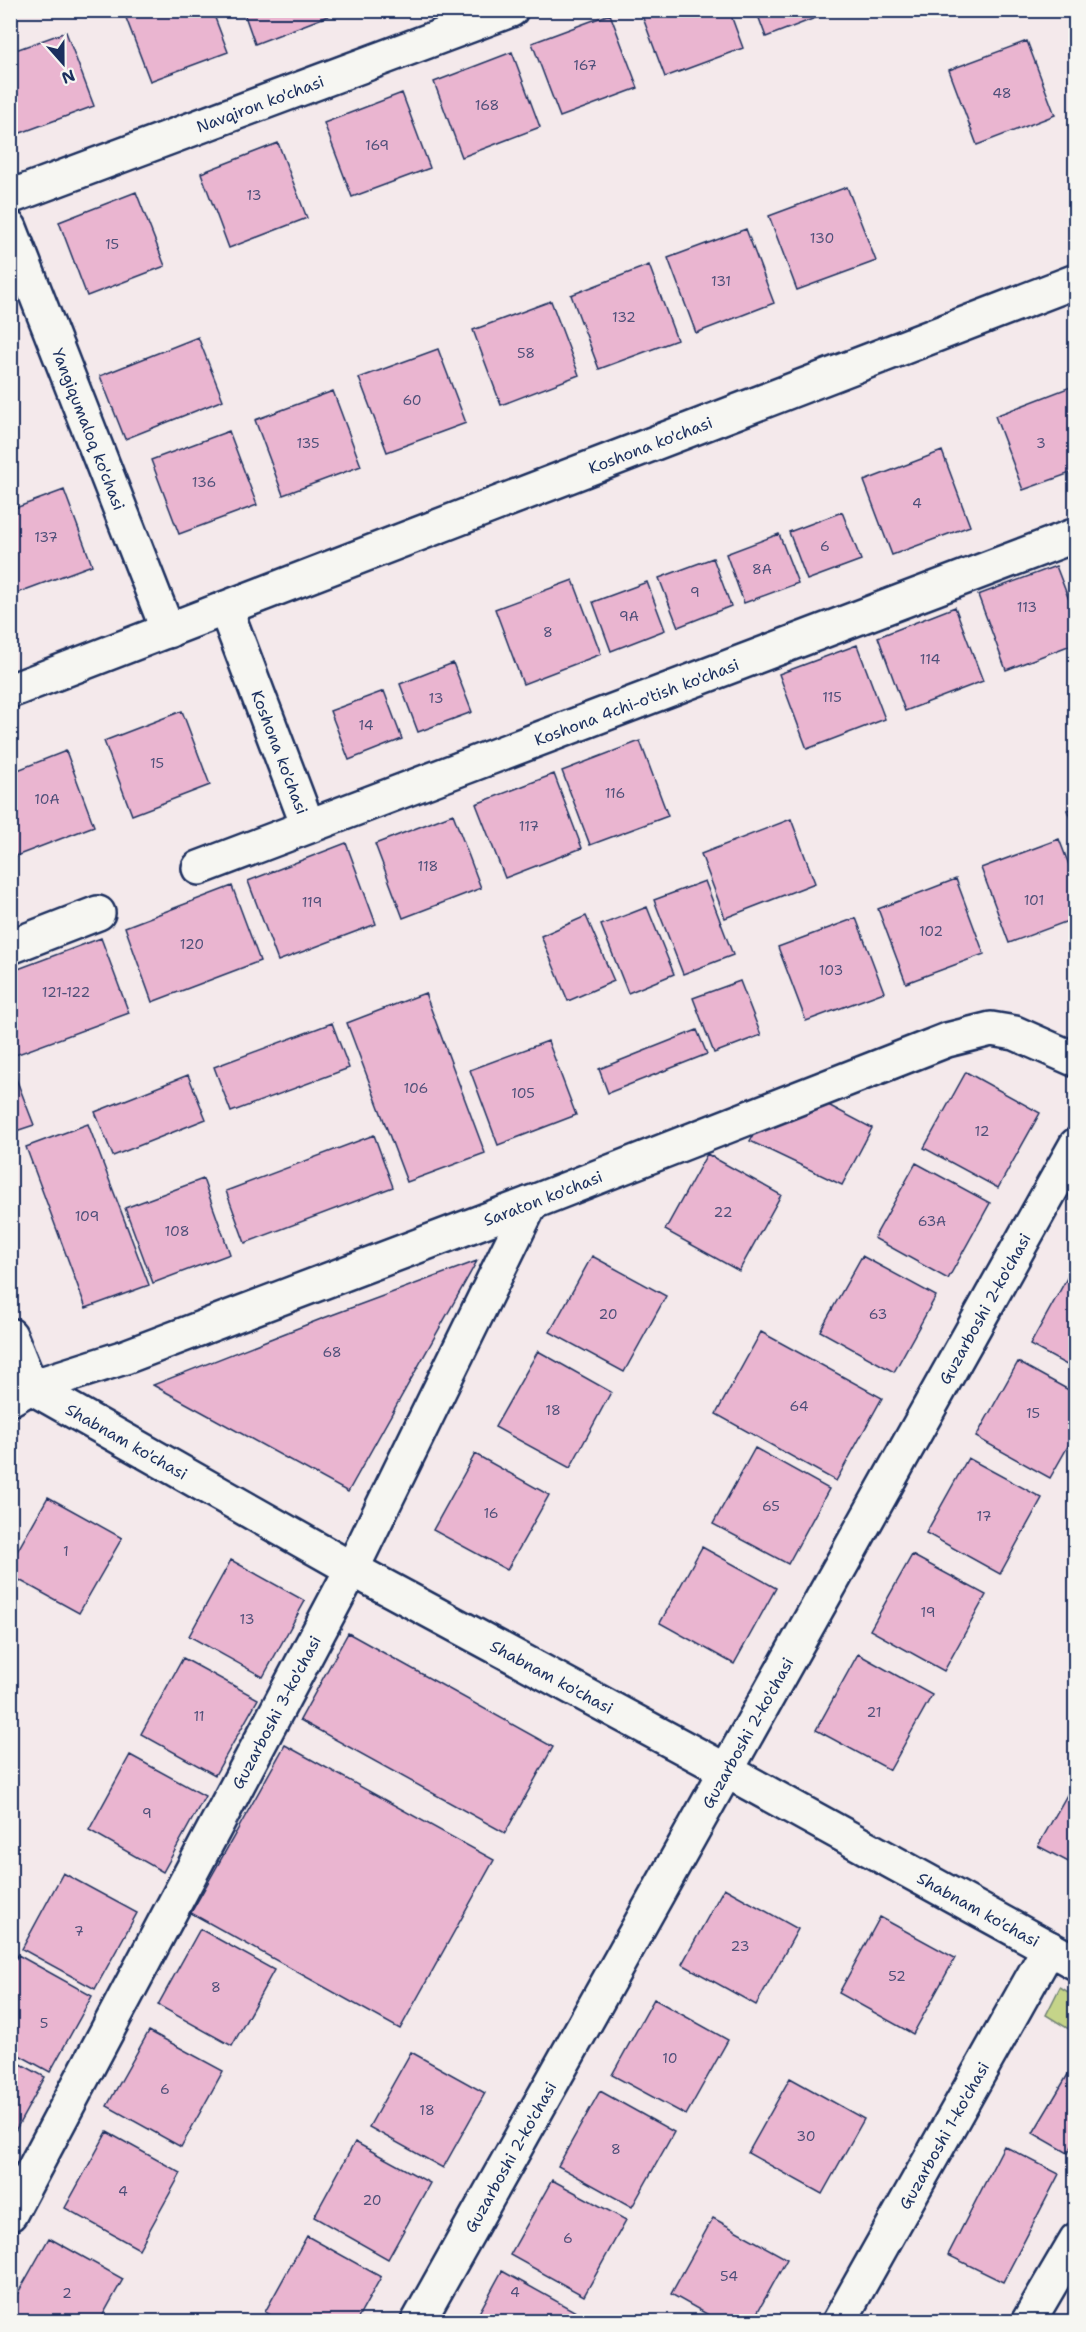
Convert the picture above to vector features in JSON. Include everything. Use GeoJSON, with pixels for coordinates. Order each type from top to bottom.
{"type":"FeatureCollection","features":[{"type":"Feature","properties":{"kind":"street","name":"Navqiron ko'chasi"},"geometry":{"type":"LineString","coordinates":[[10,196],[511,10]]}},
{"type":"Feature","properties":{"kind":"street","name":"Yangiqumaloq ko'chasi"},"geometry":{"type":"LineString","coordinates":[[10,228],[168,631]]}},
{"type":"Feature","properties":{"kind":"street","name":"Koshona ko'chasi"},"geometry":{"type":"LineString","coordinates":[[10,691],[226,610],[1076,281]]}},
{"type":"Feature","properties":{"kind":"street","name":"Koshona 4chi-o'tish ko'chasi"},"geometry":{"type":"LineString","coordinates":[[199,868],[1076,536]]}},
{"type":"Feature","properties":{"kind":"street","name":"Koshona ko'chasi"},"geometry":{"type":"LineString","coordinates":[[226,610],[308,826]]}},
{"type":"Feature","properties":{"kind":"street"},"geometry":{"type":"LineString","coordinates":[[10,947],[98,913]]}},
{"type":"Feature","properties":{"kind":"street","name":"Saraton ko'chasi"},"geometry":{"type":"LineString","coordinates":[[21,1393],[125,1357],[531,1203],[947,1040],[991,1029],[1015,1033],[1076,1060]]}},
{"type":"Feature","properties":{"kind":"street","name":"Guzarboshi 2-ko'chasi"},"geometry":{"type":"LineString","coordinates":[[418,2322],[1076,1145]]}},
{"type":"Feature","properties":{"kind":"street","name":"Guzarboshi 3-ko'chasi"},"geometry":{"type":"LineString","coordinates":[[10,2214],[352,1569],[531,1203]]}},
{"type":"Feature","properties":{"kind":"street"},"geometry":{"type":"LineString","coordinates":[[10,1335],[21,1393]]}},
{"type":"Feature","properties":{"kind":"street","name":"Shabnam ko'chasi"},"geometry":{"type":"LineString","coordinates":[[21,1393],[727,1771],[1062,1956]]}},
{"type":"Feature","properties":{"kind":"street","name":"Guzarboshi 1-ko'chasi"},"geometry":{"type":"LineString","coordinates":[[839,2322],[1062,1956]]}},
{"type":"Feature","properties":{"kind":"street"},"geometry":{"type":"LineString","coordinates":[[1028,2322],[1076,2240]]}},
{"type":"Feature","properties":{"kind":"green space"},"geometry":{"type":"Polygon","coordinates":[[[1060,1987],[1075,1996],[1075,2033],[1046,2015],[1060,1987]]]}},
{"type":"Feature","properties":{"kind":"building"},"geometry":{"type":"Polygon","coordinates":[[[123,10],[212,10],[228,52],[150,81],[123,10]]]}},
{"type":"Feature","properties":{"kind":"building"},"geometry":{"type":"Polygon","coordinates":[[[243,10],[332,10],[333,14],[255,44],[243,10]]]}},
{"type":"Feature","properties":{"kind":"building"},"geometry":{"type":"Polygon","coordinates":[[[640,10],[729,10],[743,48],[665,77],[640,10]]]}},
{"type":"Feature","properties":{"kind":"building"},"geometry":{"type":"Polygon","coordinates":[[[756,10],[836,10],[766,37],[756,10]]]}},
{"type":"Feature","properties":{"kind":"building"},"geometry":{"type":"Polygon","coordinates":[[[610,14],[638,88],[560,117],[532,43],[610,14]]]}},
{"type":"Feature","properties":{"kind":"building"},"geometry":{"type":"Polygon","coordinates":[[[66,32],[94,106],[15,135],[10,122],[10,52],[66,32]]]}},
{"type":"Feature","properties":{"kind":"building"},"geometry":{"type":"Polygon","coordinates":[[[1027,41],[1055,115],[977,145],[949,70],[1027,41]]]}},
{"type":"Feature","properties":{"kind":"building"},"geometry":{"type":"Polygon","coordinates":[[[512,52],[540,127],[462,157],[434,82],[512,52]]]}},
{"type":"Feature","properties":{"kind":"building"},"geometry":{"type":"Polygon","coordinates":[[[402,93],[430,168],[352,197],[324,123],[402,93]]]}},
{"type":"Feature","properties":{"kind":"building"},"geometry":{"type":"Polygon","coordinates":[[[278,143],[307,218],[229,248],[201,173],[278,143]]]}},
{"type":"Feature","properties":{"kind":"building"},"geometry":{"type":"Polygon","coordinates":[[[847,187],[876,261],[797,290],[769,216],[847,187]]]}},
{"type":"Feature","properties":{"kind":"building"},"geometry":{"type":"Polygon","coordinates":[[[136,192],[165,266],[87,296],[59,222],[136,192]]]}},
{"type":"Feature","properties":{"kind":"building"},"geometry":{"type":"Polygon","coordinates":[[[746,229],[774,303],[696,333],[668,258],[746,229]]]}},
{"type":"Feature","properties":{"kind":"building"},"geometry":{"type":"Polygon","coordinates":[[[649,265],[677,340],[599,369],[571,295],[649,265]]]}},
{"type":"Feature","properties":{"kind":"building"},"geometry":{"type":"Polygon","coordinates":[[[551,301],[579,375],[501,405],[473,330],[551,301]]]}},
{"type":"Feature","properties":{"kind":"building"},"geometry":{"type":"Polygon","coordinates":[[[198,337],[223,400],[125,439],[100,376],[198,337]]]}},
{"type":"Feature","properties":{"kind":"building"},"geometry":{"type":"Polygon","coordinates":[[[438,349],[466,423],[387,452],[359,378],[438,349]]]}},
{"type":"Feature","properties":{"kind":"building"},"geometry":{"type":"Polygon","coordinates":[[[1073,386],[1076,471],[1023,490],[995,416],[1073,386]]]}},
{"type":"Feature","properties":{"kind":"building"},"geometry":{"type":"Polygon","coordinates":[[[333,391],[361,466],[283,495],[255,420],[333,391]]]}},
{"type":"Feature","properties":{"kind":"building"},"geometry":{"type":"Polygon","coordinates":[[[229,431],[257,505],[179,534],[151,460],[229,431]]]}},
{"type":"Feature","properties":{"kind":"building"},"geometry":{"type":"Polygon","coordinates":[[[942,451],[970,526],[892,555],[864,481],[942,451]]]}},
{"type":"Feature","properties":{"kind":"building"},"geometry":{"type":"Polygon","coordinates":[[[64,490],[92,565],[14,594],[10,584],[10,510],[64,490]]]}},
{"type":"Feature","properties":{"kind":"building"},"geometry":{"type":"Polygon","coordinates":[[[842,512],[861,560],[807,580],[789,532],[842,512]]]}},
{"type":"Feature","properties":{"kind":"building"},"geometry":{"type":"Polygon","coordinates":[[[779,534],[798,583],[744,603],[726,554],[779,534]]]}},
{"type":"Feature","properties":{"kind":"building"},"geometry":{"type":"Polygon","coordinates":[[[713,558],[731,606],[678,627],[659,578],[713,558]]]}},
{"type":"Feature","properties":{"kind":"building"},"geometry":{"type":"Polygon","coordinates":[[[1056,566],[1076,618],[1076,643],[1006,670],[978,595],[1056,566]]]}},
{"type":"Feature","properties":{"kind":"building"},"geometry":{"type":"Polygon","coordinates":[[[573,580],[601,654],[523,684],[495,609],[573,580]]]}},
{"type":"Feature","properties":{"kind":"building"},"geometry":{"type":"Polygon","coordinates":[[[647,582],[665,630],[611,651],[593,602],[647,582]]]}},
{"type":"Feature","properties":{"kind":"building"},"geometry":{"type":"Polygon","coordinates":[[[955,607],[983,681],[905,711],[878,637],[955,607]]]}},
{"type":"Feature","properties":{"kind":"building"},"geometry":{"type":"Polygon","coordinates":[[[857,645],[885,719],[807,749],[779,674],[857,645]]]}},
{"type":"Feature","properties":{"kind":"building"},"geometry":{"type":"Polygon","coordinates":[[[453,663],[472,712],[418,732],[400,684],[453,663]]]}},
{"type":"Feature","properties":{"kind":"building"},"geometry":{"type":"Polygon","coordinates":[[[384,691],[402,739],[349,760],[330,711],[384,691]]]}},
{"type":"Feature","properties":{"kind":"building"},"geometry":{"type":"Polygon","coordinates":[[[182,711],[210,785],[132,815],[104,741],[182,711]]]}},
{"type":"Feature","properties":{"kind":"building"},"geometry":{"type":"Polygon","coordinates":[[[640,741],[668,816],[590,845],[562,771],[640,741]]]}},
{"type":"Feature","properties":{"kind":"building"},"geometry":{"type":"Polygon","coordinates":[[[66,751],[94,826],[16,856],[10,840],[10,773],[66,751]]]}},
{"type":"Feature","properties":{"kind":"building"},"geometry":{"type":"Polygon","coordinates":[[[554,774],[582,848],[505,878],[476,804],[554,774]]]}},
{"type":"Feature","properties":{"kind":"building"},"geometry":{"type":"Polygon","coordinates":[[[1076,807],[1076,832],[1067,810],[1076,807]]]}},
{"type":"Feature","properties":{"kind":"building"},"geometry":{"type":"Polygon","coordinates":[[[453,814],[481,888],[403,918],[375,844],[453,814]]]}},
{"type":"Feature","properties":{"kind":"building"},"geometry":{"type":"Polygon","coordinates":[[[791,819],[815,883],[725,918],[701,854],[791,819]]]}},
{"type":"Feature","properties":{"kind":"building"},"geometry":{"type":"Polygon","coordinates":[[[1059,839],[1076,883],[1076,918],[1009,943],[981,868],[1059,839]]]}},
{"type":"Feature","properties":{"kind":"building"},"geometry":{"type":"Polygon","coordinates":[[[346,843],[376,924],[278,961],[248,881],[346,843]]]}},
{"type":"Feature","properties":{"kind":"building"},"geometry":{"type":"Polygon","coordinates":[[[956,879],[984,954],[906,983],[878,909],[956,879]]]}},
{"type":"Feature","properties":{"kind":"building"},"geometry":{"type":"Polygon","coordinates":[[[705,881],[733,955],[683,974],[654,900],[705,881]]]}},
{"type":"Feature","properties":{"kind":"building"},"geometry":{"type":"Polygon","coordinates":[[[232,886],[260,961],[152,1002],[125,927],[232,886]]]}},
{"type":"Feature","properties":{"kind":"building"},"geometry":{"type":"Polygon","coordinates":[[[647,907],[674,974],[628,993],[601,925],[647,907]]]}},
{"type":"Feature","properties":{"kind":"building"},"geometry":{"type":"Polygon","coordinates":[[[586,916],[614,981],[568,1001],[541,936],[586,916]]]}},
{"type":"Feature","properties":{"kind":"building"},"geometry":{"type":"Polygon","coordinates":[[[856,918],[884,992],[806,1021],[778,947],[856,918]]]}},
{"type":"Feature","properties":{"kind":"building"},"geometry":{"type":"Polygon","coordinates":[[[101,938],[129,1013],[10,1057],[10,972],[101,938]]]}},
{"type":"Feature","properties":{"kind":"building"},"geometry":{"type":"Polygon","coordinates":[[[740,981],[761,1035],[714,1053],[693,998],[740,981]]]}},
{"type":"Feature","properties":{"kind":"building"},"geometry":{"type":"Polygon","coordinates":[[[425,993],[485,1153],[407,1182],[347,1023],[425,993]]]}},
{"type":"Feature","properties":{"kind":"building"},"geometry":{"type":"Polygon","coordinates":[[[332,1023],[349,1068],[231,1112],[214,1067],[332,1023]]]}},
{"type":"Feature","properties":{"kind":"building"},"geometry":{"type":"Polygon","coordinates":[[[697,1030],[707,1054],[608,1093],[599,1069],[697,1030]]]}},
{"type":"Feature","properties":{"kind":"building"},"geometry":{"type":"Polygon","coordinates":[[[548,1041],[576,1115],[498,1145],[470,1070],[548,1041]]]}},
{"type":"Feature","properties":{"kind":"building"},"geometry":{"type":"Polygon","coordinates":[[[10,1063],[34,1125],[10,1133],[10,1063]]]}},
{"type":"Feature","properties":{"kind":"building"},"geometry":{"type":"Polygon","coordinates":[[[966,1072],[1040,1113],[998,1188],[924,1148],[966,1072]]]}},
{"type":"Feature","properties":{"kind":"building"},"geometry":{"type":"Polygon","coordinates":[[[188,1075],[206,1119],[113,1156],[95,1112],[188,1075]]]}},
{"type":"Feature","properties":{"kind":"building"},"geometry":{"type":"Polygon","coordinates":[[[813,1097],[872,1128],[842,1185],[750,1141],[763,1118],[813,1097]]]}},
{"type":"Feature","properties":{"kind":"building"},"geometry":{"type":"Polygon","coordinates":[[[88,1124],[149,1285],[86,1308],[26,1147],[88,1124]]]}},
{"type":"Feature","properties":{"kind":"building"},"geometry":{"type":"Polygon","coordinates":[[[374,1135],[393,1187],[245,1243],[226,1191],[374,1135]]]}},
{"type":"Feature","properties":{"kind":"building"},"geometry":{"type":"Polygon","coordinates":[[[707,1154],[781,1195],[739,1271],[665,1230],[707,1154]]]}},
{"type":"Feature","properties":{"kind":"building"},"geometry":{"type":"Polygon","coordinates":[[[916,1163],[990,1203],[948,1279],[874,1238],[916,1163]]]}},
{"type":"Feature","properties":{"kind":"building"},"geometry":{"type":"Polygon","coordinates":[[[203,1179],[230,1254],[153,1283],[125,1208],[203,1179]]]}},
{"type":"Feature","properties":{"kind":"building"},"geometry":{"type":"Polygon","coordinates":[[[592,1256],[666,1296],[624,1372],[550,1332],[592,1256]]]}},
{"type":"Feature","properties":{"kind":"building"},"geometry":{"type":"Polygon","coordinates":[[[862,1256],[936,1296],[894,1372],[820,1331],[862,1256]]]}},
{"type":"Feature","properties":{"kind":"building"},"geometry":{"type":"Polygon","coordinates":[[[477,1261],[348,1492],[153,1385],[321,1319],[477,1261]]]}},
{"type":"Feature","properties":{"kind":"building"},"geometry":{"type":"Polygon","coordinates":[[[1072,1269],[1076,1271],[1076,1370],[1030,1345],[1072,1269]]]}},
{"type":"Feature","properties":{"kind":"building"},"geometry":{"type":"Polygon","coordinates":[[[761,1332],[882,1398],[836,1481],[716,1414],[761,1332]]]}},
{"type":"Feature","properties":{"kind":"building"},"geometry":{"type":"Polygon","coordinates":[[[538,1351],[611,1392],[570,1468],[495,1427],[538,1351]]]}},
{"type":"Feature","properties":{"kind":"building"},"geometry":{"type":"Polygon","coordinates":[[[1018,1362],[1076,1394],[1076,1432],[1050,1478],[976,1437],[1018,1362]]]}},
{"type":"Feature","properties":{"kind":"building"},"geometry":{"type":"Polygon","coordinates":[[[755,1448],[829,1489],[788,1564],[713,1524],[755,1448]]]}},
{"type":"Feature","properties":{"kind":"building"},"geometry":{"type":"Polygon","coordinates":[[[475,1454],[549,1495],[507,1570],[433,1530],[475,1454]]]}},
{"type":"Feature","properties":{"kind":"building"},"geometry":{"type":"Polygon","coordinates":[[[968,1458],[1042,1498],[1000,1574],[926,1533],[968,1458]]]}},
{"type":"Feature","properties":{"kind":"building"},"geometry":{"type":"Polygon","coordinates":[[[48,1497],[122,1538],[79,1613],[10,1575],[10,1564],[48,1497]]]}},
{"type":"Feature","properties":{"kind":"building"},"geometry":{"type":"Polygon","coordinates":[[[702,1547],[776,1588],[734,1664],[660,1623],[702,1547]]]}},
{"type":"Feature","properties":{"kind":"building"},"geometry":{"type":"Polygon","coordinates":[[[912,1555],[986,1595],[944,1671],[870,1630],[912,1555]]]}},
{"type":"Feature","properties":{"kind":"building"},"geometry":{"type":"Polygon","coordinates":[[[231,1560],[305,1601],[263,1677],[189,1636],[231,1560]]]}},
{"type":"Feature","properties":{"kind":"building"},"geometry":{"type":"Polygon","coordinates":[[[348,1633],[553,1747],[505,1833],[300,1720],[348,1633]]]}},
{"type":"Feature","properties":{"kind":"building"},"geometry":{"type":"Polygon","coordinates":[[[858,1654],[932,1695],[890,1770],[816,1730],[858,1654]]]}},
{"type":"Feature","properties":{"kind":"building"},"geometry":{"type":"Polygon","coordinates":[[[183,1658],[258,1699],[215,1775],[141,1734],[183,1658]]]}},
{"type":"Feature","properties":{"kind":"building"},"geometry":{"type":"Polygon","coordinates":[[[285,1745],[494,1860],[400,2029],[191,1913],[285,1745]]]}},
{"type":"Feature","properties":{"kind":"building"},"geometry":{"type":"Polygon","coordinates":[[[130,1755],[205,1796],[163,1872],[89,1830],[130,1755]]]}},
{"type":"Feature","properties":{"kind":"building"},"geometry":{"type":"Polygon","coordinates":[[[1076,1779],[1076,1866],[1038,1846],[1076,1779]]]}},
{"type":"Feature","properties":{"kind":"building"},"geometry":{"type":"Polygon","coordinates":[[[63,1873],[137,1913],[95,1989],[22,1949],[63,1873]]]}},
{"type":"Feature","properties":{"kind":"building"},"geometry":{"type":"Polygon","coordinates":[[[724,1888],[798,1929],[756,2005],[682,1964],[724,1888]]]}},
{"type":"Feature","properties":{"kind":"building"},"geometry":{"type":"Polygon","coordinates":[[[880,1917],[955,1958],[913,2034],[839,1993],[880,1917]]]}},
{"type":"Feature","properties":{"kind":"building"},"geometry":{"type":"Polygon","coordinates":[[[200,1929],[274,1970],[232,2046],[158,2005],[200,1929]]]}},
{"type":"Feature","properties":{"kind":"building"},"geometry":{"type":"Polygon","coordinates":[[[18,1955],[92,1996],[50,2072],[10,2050],[10,1969],[18,1955]]]}},
{"type":"Feature","properties":{"kind":"building"},"geometry":{"type":"Polygon","coordinates":[[[654,1999],[728,2040],[686,2115],[612,2075],[654,1999]]]}},
{"type":"Feature","properties":{"kind":"building"},"geometry":{"type":"Polygon","coordinates":[[[149,2031],[223,2071],[181,2147],[107,2106],[149,2031]]]}},
{"type":"Feature","properties":{"kind":"building"},"geometry":{"type":"Polygon","coordinates":[[[411,2052],[485,2093],[443,2168],[369,2127],[411,2052]]]}},
{"type":"Feature","properties":{"kind":"building"},"geometry":{"type":"Polygon","coordinates":[[[10,2058],[45,2077],[10,2140],[10,2058]]]}},
{"type":"Feature","properties":{"kind":"building"},"geometry":{"type":"Polygon","coordinates":[[[1076,2061],[1076,2139],[1068,2153],[1033,2133],[1076,2061]]]}},
{"type":"Feature","properties":{"kind":"building"},"geometry":{"type":"Polygon","coordinates":[[[790,2078],[864,2119],[822,2194],[748,2153],[790,2078]]]}},
{"type":"Feature","properties":{"kind":"building"},"geometry":{"type":"Polygon","coordinates":[[[600,2091],[674,2132],[632,2207],[558,2166],[600,2091]]]}},
{"type":"Feature","properties":{"kind":"building"},"geometry":{"type":"Polygon","coordinates":[[[107,2132],[181,2173],[139,2249],[65,2208],[107,2132]]]}},
{"type":"Feature","properties":{"kind":"building"},"geometry":{"type":"Polygon","coordinates":[[[355,2142],[430,2183],[388,2259],[314,2217],[355,2142]]]}},
{"type":"Feature","properties":{"kind":"building"},"geometry":{"type":"Polygon","coordinates":[[[1004,2146],[1059,2174],[1003,2282],[948,2255],[1004,2146]]]}},
{"type":"Feature","properties":{"kind":"building"},"geometry":{"type":"Polygon","coordinates":[[[552,2180],[626,2220],[584,2296],[510,2255],[552,2180]]]}},
{"type":"Feature","properties":{"kind":"building"},"geometry":{"type":"Polygon","coordinates":[[[713,2218],[787,2259],[752,2322],[721,2322],[671,2294],[713,2218]]]}},
{"type":"Feature","properties":{"kind":"building"},"geometry":{"type":"Polygon","coordinates":[[[307,2236],[381,2277],[356,2322],[283,2322],[265,2312],[307,2236]]]}},
{"type":"Feature","properties":{"kind":"building"},"geometry":{"type":"Polygon","coordinates":[[[49,2238],[123,2279],[99,2322],[20,2322],[10,2316],[10,2307],[49,2238]]]}},
{"type":"Feature","properties":{"kind":"building"},"geometry":{"type":"Polygon","coordinates":[[[502,2271],[576,2312],[571,2322],[474,2322],[502,2271]]]}}]}
